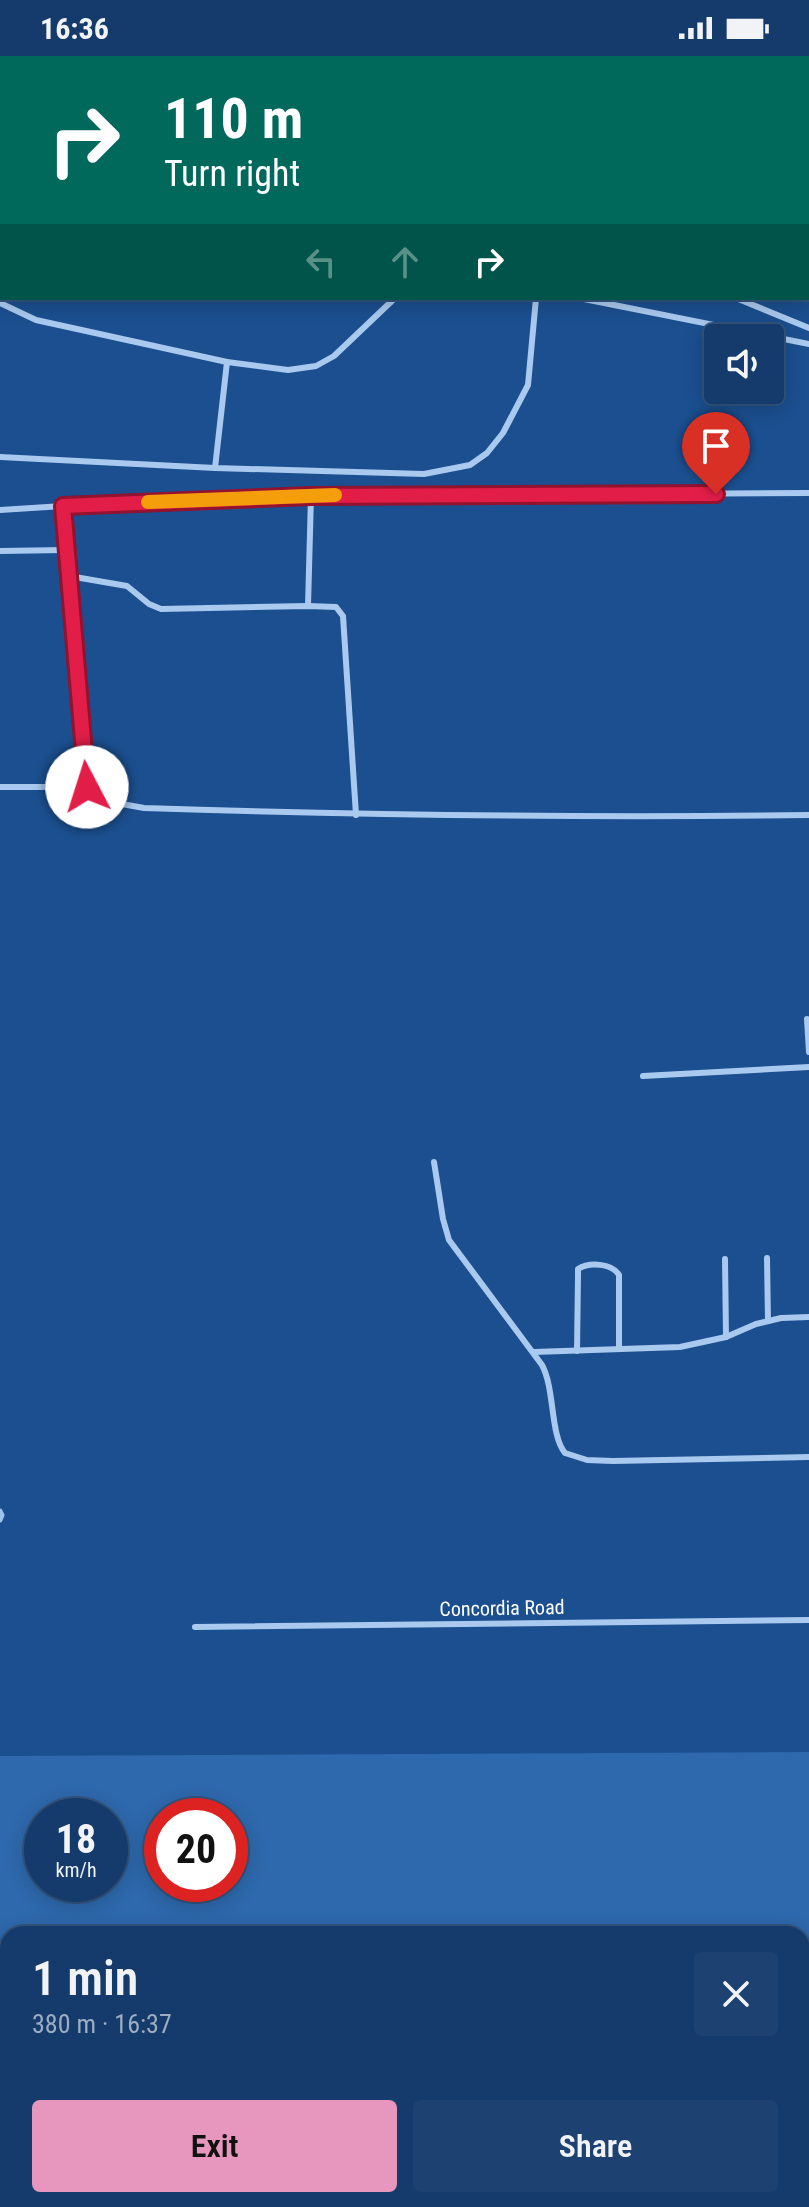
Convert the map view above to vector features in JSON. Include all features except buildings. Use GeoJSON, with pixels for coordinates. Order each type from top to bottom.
{"type":"FeatureCollection","features":[{"type":"Feature","properties":{"kind":"lane"},"geometry":{"type":"LineString","coordinates":[[0,303],[36,320],[227,362],[288,370],[316,366],[334,356],[393,300]]}},
{"type":"Feature","properties":{"kind":"lane"},"geometry":{"type":"LineString","coordinates":[[0,457],[424,474],[470,465],[487,453],[503,433],[528,385],[536,300]]}},
{"type":"Feature","properties":{"kind":"lane"},"geometry":{"type":"LineString","coordinates":[[589,300],[809,344]]}},
{"type":"Feature","properties":{"kind":"lane"},"geometry":{"type":"LineString","coordinates":[[741,300],[809,328]]}},
{"type":"Feature","properties":{"kind":"lane"},"geometry":{"type":"LineString","coordinates":[[215,468],[227,362]]}},
{"type":"Feature","properties":{"kind":"lane"},"geometry":{"type":"LineString","coordinates":[[0,510],[311,496],[809,493]]}},
{"type":"Feature","properties":{"kind":"lane"},"geometry":{"type":"LineString","coordinates":[[308,606],[311,496]]}},
{"type":"Feature","properties":{"kind":"lane"},"geometry":{"type":"LineString","coordinates":[[63,506],[87,787]]}},
{"type":"Feature","properties":{"kind":"lane"},"geometry":{"type":"LineString","coordinates":[[0,551],[66,550]]}},
{"type":"Feature","properties":{"kind":"lane"},"geometry":{"type":"LineString","coordinates":[[69,576],[127,586],[149,604],[161,609],[336,607],[343,616],[356,815]]}},
{"type":"Feature","properties":{"kind":"lane"},"geometry":{"type":"LineString","coordinates":[[0,787],[87,787],[122,806],[356,815],[583,818],[809,815]]}},
{"type":"Feature","properties":{"kind":"lane"},"geometry":{"type":"LineString","coordinates":[[807,1019],[809,1052]]}},
{"type":"Feature","properties":{"kind":"lane"},"geometry":{"type":"LineString","coordinates":[[643,1076],[809,1067]]}},
{"type":"Feature","properties":{"kind":"lane"},"geometry":{"type":"LineString","coordinates":[[434,1162],[449,1240],[534,1352],[547,1374],[561,1448],[572,1457],[613,1461],[809,1457]]}},
{"type":"Feature","properties":{"kind":"lane"},"geometry":{"type":"LineString","coordinates":[[767,1258],[768,1321]]}},
{"type":"Feature","properties":{"kind":"lane"},"geometry":{"type":"LineString","coordinates":[[725,1259],[726,1337]]}},
{"type":"Feature","properties":{"kind":"lane"},"geometry":{"type":"LineString","coordinates":[[577,1351],[578,1269],[584,1265],[606,1265],[619,1275],[619,1349]]}},
{"type":"Feature","properties":{"kind":"lane"},"geometry":{"type":"LineString","coordinates":[[534,1352],[680,1347],[726,1337],[768,1321],[809,1317]]}},
{"type":"Feature","properties":{"kind":"lane","name":"Concordia Road"},"geometry":{"type":"LineString","coordinates":[[195,1627],[809,1620]]}},
{"type":"Feature","properties":{"kind":"shaded area"},"geometry":{"type":"Polygon","coordinates":[[[809,1752],[809,1926],[0,1926],[0,1756],[809,1752]]]}},
{"type":"Feature","properties":{"kind":"waterway"},"geometry":{"type":"LineString","coordinates":[[0,1511],[0,1520]]}},
{"type":"Feature","properties":{"kind":"slow traffic"},"geometry":{"type":"LineString","coordinates":[[148,502],[335,495]]}},
{"type":"Feature","properties":{"kind":"route"},"geometry":{"type":"LineString","coordinates":[[87,787],[63,506],[311,496],[716,494]]}}]}
